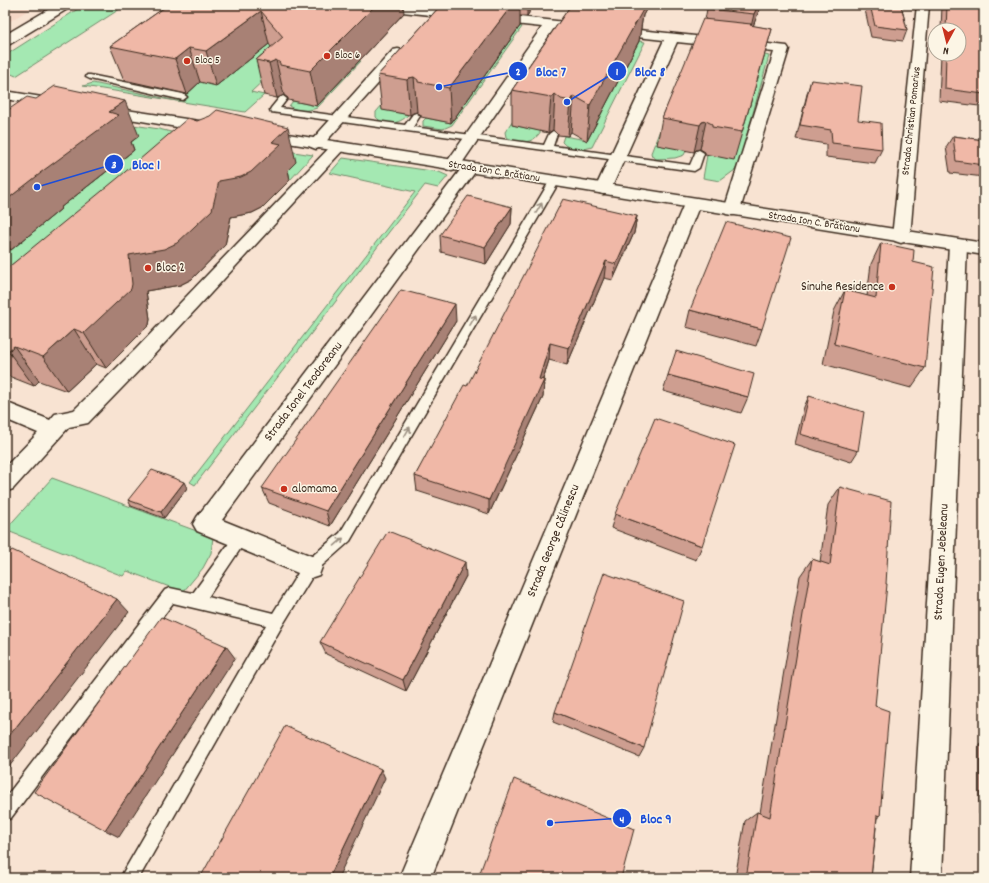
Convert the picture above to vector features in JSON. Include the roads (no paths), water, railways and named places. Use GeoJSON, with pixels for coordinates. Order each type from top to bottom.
{"type":"FeatureCollection","features":[{"type":"Feature","properties":{"kind":"street"},"geometry":{"type":"LineString","coordinates":[[5,41],[65,5]]}},
{"type":"Feature","properties":{"kind":"street"},"geometry":{"type":"LineString","coordinates":[[374,5],[782,49],[732,210]]}},
{"type":"Feature","properties":{"kind":"street","name":"Strada Christian Pomarius"},"geometry":{"type":"LineString","coordinates":[[901,237],[923,5]]}},
{"type":"Feature","properties":{"kind":"street"},"geometry":{"type":"LineString","coordinates":[[426,23],[435,12]]}},
{"type":"Feature","properties":{"kind":"street"},"geometry":{"type":"LineString","coordinates":[[461,167],[472,137],[550,24]]}},
{"type":"Feature","properties":{"kind":"street"},"geometry":{"type":"LineString","coordinates":[[603,190],[672,37]]}},
{"type":"Feature","properties":{"kind":"street"},"geometry":{"type":"LineString","coordinates":[[316,144],[406,44]]}},
{"type":"Feature","properties":{"kind":"street"},"geometry":{"type":"LineString","coordinates":[[5,95],[66,104]]}},
{"type":"Feature","properties":{"kind":"street","name":"Strada Ion C. Brătianu"},"geometry":{"type":"LineString","coordinates":[[88,108],[984,249]]}},
{"type":"Feature","properties":{"kind":"street"},"geometry":{"type":"LineString","coordinates":[[5,482],[63,420],[80,417],[148,348],[338,148]]}},
{"type":"Feature","properties":{"kind":"street","name":"Strada Ionel Teodoreanu"},"geometry":{"type":"LineString","coordinates":[[310,567],[205,524],[461,167]]}},
{"type":"Feature","properties":{"kind":"street","name":"Strada George Călinescu"},"geometry":{"type":"LineString","coordinates":[[415,878],[692,204]]}},
{"type":"Feature","properties":{"kind":"street","name":"Strada Eugen Jebeleanu"},"geometry":{"type":"LineString","coordinates":[[926,878],[958,246]]}},
{"type":"Feature","properties":{"kind":"street"},"geometry":{"type":"LineString","coordinates":[[5,410],[53,430]]}},
{"type":"Feature","properties":{"kind":"lane"},"geometry":{"type":"LineString","coordinates":[[90,77],[183,97]]}},
{"type":"Feature","properties":{"kind":"lane"},"geometry":{"type":"LineString","coordinates":[[283,99],[274,110],[694,168],[699,153]]}},
{"type":"Feature","properties":{"kind":"lane"},"geometry":{"type":"LineString","coordinates":[[408,128],[416,116]]}},
{"type":"Feature","properties":{"kind":"lane"},"geometry":{"type":"LineString","coordinates":[[547,148],[553,134]]}},
{"type":"Feature","properties":{"kind":"lane"},"geometry":{"type":"LineString","coordinates":[[129,878],[277,621],[310,567],[345,537],[554,182]]}},
{"type":"Feature","properties":{"kind":"lane"},"geometry":{"type":"LineString","coordinates":[[196,601],[240,539]]}},
{"type":"Feature","properties":{"kind":"lane"},"geometry":{"type":"LineString","coordinates":[[5,812],[170,595],[277,621]]}},
{"type":"Feature","properties":{"kind":"place","name":"Bloc 6"},"geometry":{"type":"Point","coordinates":[327,56]}},
{"type":"Feature","properties":{"kind":"place","name":"Bloc 5"},"geometry":{"type":"Point","coordinates":[187,61]}},
{"type":"Feature","properties":{"kind":"place","name":"Bloc 7"},"geometry":{"type":"Point","coordinates":[439,87]}},
{"type":"Feature","properties":{"kind":"place","name":"Bloc 8"},"geometry":{"type":"Point","coordinates":[567,102]}},
{"type":"Feature","properties":{"kind":"place","name":"Bloc 1"},"geometry":{"type":"Point","coordinates":[37,187]}},
{"type":"Feature","properties":{"kind":"place","name":"Bloc 2"},"geometry":{"type":"Point","coordinates":[148,268]}},
{"type":"Feature","properties":{"kind":"place","name":"Sinuhe Residence"},"geometry":{"type":"Point","coordinates":[892,287]}},
{"type":"Feature","properties":{"kind":"place","name":"alomama"},"geometry":{"type":"Point","coordinates":[284,489]}},
{"type":"Feature","properties":{"kind":"place","name":"Bloc 9"},"geometry":{"type":"Point","coordinates":[550,823]}}]}
